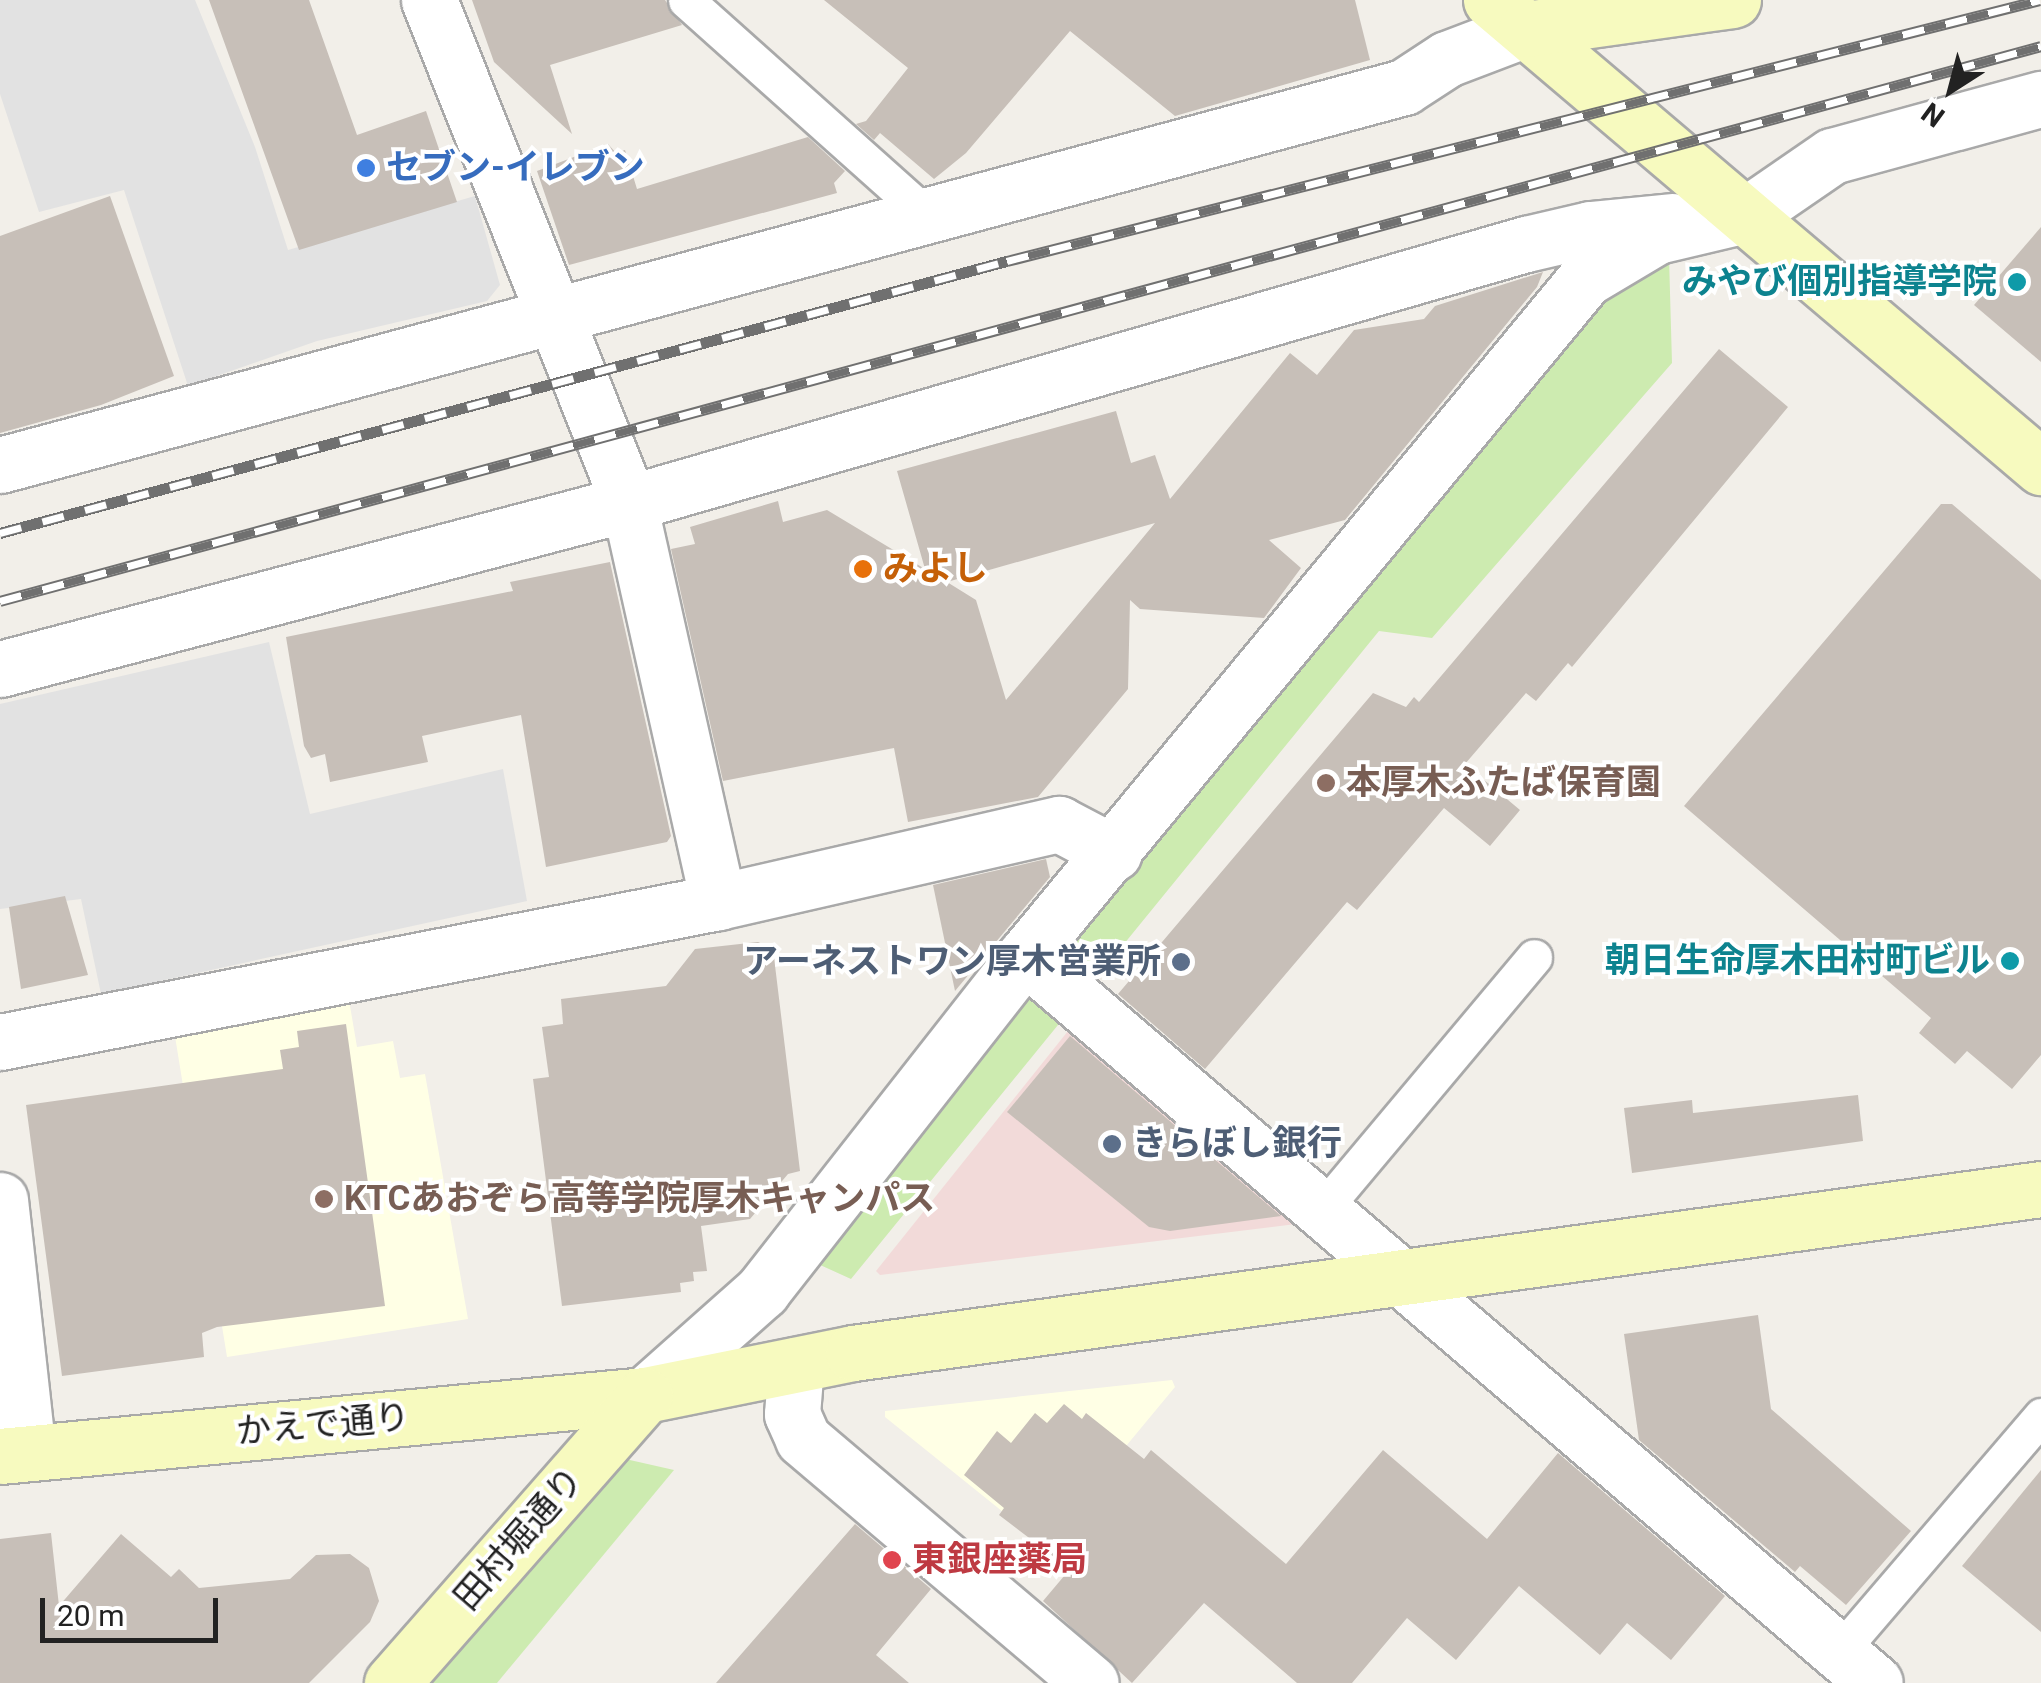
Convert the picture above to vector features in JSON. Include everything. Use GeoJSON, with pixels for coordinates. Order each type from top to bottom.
{"type":"FeatureCollection","features":[{"type":"Feature","properties":{"kind":"street"},"geometry":{"type":"LineString","coordinates":[[429,0],[550,316],[629,503],[718,902]]}},
{"type":"Feature","properties":{"kind":"street"},"geometry":{"type":"LineString","coordinates":[[0,465],[922,212],[1404,87],[1508,15],[1733,0]]}},
{"type":"Feature","properties":{"kind":"street"},"geometry":{"type":"LineString","coordinates":[[1508,15],[2041,467]]}},
{"type":"Feature","properties":{"kind":"street"},"geometry":{"type":"LineString","coordinates":[[646,1395],[762,1291],[1025,956],[1585,279],[1658,236],[1746,214],[1832,156],[2041,99]]}},
{"type":"Feature","properties":{"kind":"street"},"geometry":{"type":"LineString","coordinates":[[0,669],[629,503],[1526,244],[1590,228],[1746,214]]}},
{"type":"Feature","properties":{"kind":"street"},"geometry":{"type":"LineString","coordinates":[[0,1042],[718,902],[1059,824],[1114,853]]}},
{"type":"Feature","properties":{"kind":"street"},"geometry":{"type":"LineString","coordinates":[[1025,956],[1857,1668]]}},
{"type":"Feature","properties":{"kind":"street","name":"かえで通り"},"geometry":{"type":"LineString","coordinates":[[14,1454],[646,1395],[796,1365],[1398,1275],[2041,1189]]}},
{"type":"Feature","properties":{"kind":"street"},"geometry":{"type":"LineString","coordinates":[[0,1200],[14,1454]]}},
{"type":"Feature","properties":{"kind":"street"},"geometry":{"type":"LineString","coordinates":[[796,1365],[792,1414],[803,1439],[1091,1683]]}},
{"type":"Feature","properties":{"kind":"street","name":"田村堀通り"},"geometry":{"type":"LineString","coordinates":[[392,1683],[646,1395]]}},
{"type":"Feature","properties":{"kind":"lane"},"geometry":{"type":"LineString","coordinates":[[686,0],[922,212]]}},
{"type":"Feature","properties":{"kind":"lane"},"geometry":{"type":"LineString","coordinates":[[1322,1210],[1534,956]]}},
{"type":"Feature","properties":{"kind":"lane"},"geometry":{"type":"LineString","coordinates":[[1857,1668],[2041,1416]]}},
{"type":"Feature","properties":{"kind":"shaded area"},"geometry":{"type":"Polygon","coordinates":[[[0,0],[195,0],[255,147],[288,250],[475,196],[500,285],[487,301],[317,341],[188,386],[124,190],[39,212],[0,94],[0,0]]]}},
{"type":"Feature","properties":{"kind":"shaded area"},"geometry":{"type":"Polygon","coordinates":[[[269,642],[310,814],[503,769],[527,901],[101,994],[81,899],[0,909],[0,704],[269,642]]]}},
{"type":"Feature","properties":{"kind":"shaded area","name":"KTCあおぞら高等学院厚木キャンパス"},"geometry":{"type":"Polygon","coordinates":[[[348,994],[357,1047],[393,1041],[400,1078],[425,1074],[468,1319],[227,1357],[173,1024],[348,994]]]}},
{"type":"Feature","properties":{"kind":"shaded area"},"geometry":{"type":"Polygon","coordinates":[[[1072,1026],[1304,1223],[880,1275],[876,1271],[1072,1026]]]}},
{"type":"Feature","properties":{"kind":"shaded area"},"geometry":{"type":"Polygon","coordinates":[[[1172,1380],[1175,1387],[1044,1545],[885,1417],[885,1411],[1172,1380]]]}},
{"type":"Feature","properties":{"kind":"green space"},"geometry":{"type":"Polygon","coordinates":[[[1669,257],[1672,363],[1432,638],[1379,631],[851,1279],[796,1254],[1614,277],[1669,257]]]}},
{"type":"Feature","properties":{"kind":"green space"},"geometry":{"type":"Polygon","coordinates":[[[621,1458],[674,1470],[497,1683],[429,1683],[621,1458]]]}},
{"type":"Feature","properties":{"kind":"building"},"geometry":{"type":"Polygon","coordinates":[[[209,0],[309,0],[357,135],[426,111],[457,202],[299,250],[209,0]]]}},
{"type":"Feature","properties":{"kind":"building"},"geometry":{"type":"Polygon","coordinates":[[[472,0],[665,0],[682,25],[550,65],[572,134],[494,62],[472,0]]]}},
{"type":"Feature","properties":{"kind":"building"},"geometry":{"type":"Polygon","coordinates":[[[824,0],[1355,0],[1370,60],[1175,116],[1070,31],[966,153],[934,179],[880,133],[874,140],[856,124],[866,121],[908,68],[824,0]]]}},
{"type":"Feature","properties":{"kind":"building"},"geometry":{"type":"Polygon","coordinates":[[[808,137],[845,171],[834,183],[837,193],[569,265],[537,171],[608,144],[616,153],[625,150],[637,189],[808,137]]]}},
{"type":"Feature","properties":{"kind":"building"},"geometry":{"type":"Polygon","coordinates":[[[110,196],[174,376],[101,405],[0,433],[0,236],[110,196]]]}},
{"type":"Feature","properties":{"kind":"building","name":"みやび個別指導学院"},"geometry":{"type":"Polygon","coordinates":[[[2041,227],[2041,362],[1974,305],[2041,227]]]}},
{"type":"Feature","properties":{"kind":"building"},"geometry":{"type":"Polygon","coordinates":[[[1543,272],[1537,287],[1345,520],[1269,540],[1301,568],[1264,618],[1140,609],[1130,600],[1128,689],[1038,797],[908,822],[894,748],[723,781],[671,549],[695,544],[690,527],[778,501],[783,522],[827,510],[925,569],[897,471],[1116,411],[1131,463],[1155,455],[1170,499],[1290,353],[1317,375],[1354,330],[1424,319],[1435,306],[1543,272]],[[1155,523],[947,582],[976,600],[1006,700],[1155,523]]]}},
{"type":"Feature","properties":{"kind":"building"},"geometry":{"type":"Polygon","coordinates":[[[1719,349],[1788,407],[1572,667],[1568,663],[1536,701],[1526,693],[1465,764],[1520,810],[1490,846],[1444,808],[1357,910],[1347,902],[1205,1069],[1118,994],[1373,693],[1406,707],[1414,697],[1419,702],[1719,349]]]}},
{"type":"Feature","properties":{"kind":"building"},"geometry":{"type":"Polygon","coordinates":[[[1941,504],[1952,504],[2041,580],[2041,1055],[2012,1089],[1967,1051],[1955,1064],[1919,1033],[1931,1018],[1684,806],[1941,504]]]}},
{"type":"Feature","properties":{"kind":"building"},"geometry":{"type":"Polygon","coordinates":[[[610,562],[671,836],[667,842],[546,867],[521,715],[422,736],[428,762],[330,782],[325,754],[311,758],[304,746],[286,637],[513,591],[510,582],[610,562]]]}},
{"type":"Feature","properties":{"kind":"building"},"geometry":{"type":"Polygon","coordinates":[[[1046,859],[1050,877],[955,991],[933,885],[1046,859]]]}},
{"type":"Feature","properties":{"kind":"building"},"geometry":{"type":"Polygon","coordinates":[[[65,896],[88,975],[21,989],[9,907],[65,896]]]}},
{"type":"Feature","properties":{"kind":"building"},"geometry":{"type":"Polygon","coordinates":[[[758,942],[773,949],[800,1171],[788,1174],[750,1219],[701,1226],[707,1271],[693,1272],[694,1281],[680,1283],[681,1292],[562,1306],[533,1079],[549,1077],[542,1027],[563,1024],[561,999],[666,986],[695,949],[758,942]]]}},
{"type":"Feature","properties":{"kind":"building"},"geometry":{"type":"Polygon","coordinates":[[[346,1024],[385,1306],[217,1327],[202,1333],[204,1357],[62,1376],[26,1105],[283,1069],[280,1050],[299,1047],[297,1031],[346,1024]]]}},
{"type":"Feature","properties":{"kind":"building"},"geometry":{"type":"Polygon","coordinates":[[[1070,1036],[1281,1216],[1170,1231],[1149,1227],[1007,1112],[1070,1036]]]}},
{"type":"Feature","properties":{"kind":"building"},"geometry":{"type":"Polygon","coordinates":[[[1858,1095],[1863,1141],[1632,1173],[1624,1108],[1692,1100],[1693,1113],[1858,1095]]]}},
{"type":"Feature","properties":{"kind":"building"},"geometry":{"type":"Polygon","coordinates":[[[1758,1315],[1771,1409],[1911,1531],[1846,1605],[1800,1566],[1795,1572],[1639,1440],[1624,1334],[1758,1315]]]}},
{"type":"Feature","properties":{"kind":"building"},"geometry":{"type":"Polygon","coordinates":[[[1064,1404],[1082,1419],[1086,1413],[1144,1459],[1151,1450],[1286,1564],[1383,1450],[1487,1539],[1558,1453],[1725,1596],[1671,1660],[1627,1623],[1600,1655],[1519,1586],[1456,1660],[1407,1618],[1352,1683],[1297,1683],[1204,1603],[1132,1683],[1043,1601],[1070,1569],[999,1515],[1004,1508],[964,1475],[997,1431],[1011,1443],[1035,1413],[1047,1423],[1064,1404]]]}},
{"type":"Feature","properties":{"kind":"building"},"geometry":{"type":"Polygon","coordinates":[[[2041,1470],[2041,1632],[1962,1566],[2041,1470]]]}},
{"type":"Feature","properties":{"kind":"building"},"geometry":{"type":"Polygon","coordinates":[[[855,1524],[931,1589],[876,1655],[909,1683],[716,1683],[855,1524]]]}},
{"type":"Feature","properties":{"kind":"building"},"geometry":{"type":"Polygon","coordinates":[[[51,1533],[59,1606],[121,1534],[171,1577],[179,1569],[199,1588],[290,1579],[316,1555],[350,1554],[369,1568],[379,1601],[370,1622],[309,1683],[0,1683],[0,1539],[51,1533]]]}},
{"type":"Feature","properties":{"kind":"railway"},"geometry":{"type":"LineString","coordinates":[[0,533],[1007,261],[2040,0]]}},
{"type":"Feature","properties":{"kind":"railway"},"geometry":{"type":"LineString","coordinates":[[0,601],[2041,46]]}},
{"type":"Feature","properties":{"kind":"place","name":"セブン-イレブン"},"geometry":{"type":"Point","coordinates":[366,168]}},
{"type":"Feature","properties":{"kind":"place","name":"みやび個別指導学院"},"geometry":{"type":"Point","coordinates":[2017,282]}},
{"type":"Feature","properties":{"kind":"place","name":"みよし"},"geometry":{"type":"Point","coordinates":[863,569]}},
{"type":"Feature","properties":{"kind":"place","name":"本厚木ふたば保育園"},"geometry":{"type":"Point","coordinates":[1326,783]}},
{"type":"Feature","properties":{"kind":"place","name":"朝日生命厚木田村町ビル"},"geometry":{"type":"Point","coordinates":[2010,961]}},
{"type":"Feature","properties":{"kind":"place","name":"アーネストワン厚木営業所"},"geometry":{"type":"Point","coordinates":[1181,962]}},
{"type":"Feature","properties":{"kind":"place","name":"きらぼし銀行"},"geometry":{"type":"Point","coordinates":[1112,1144]}},
{"type":"Feature","properties":{"kind":"place","name":"KTCあおぞら高等学院厚木キャンパス"},"geometry":{"type":"Point","coordinates":[324,1199]}},
{"type":"Feature","properties":{"kind":"place","name":"東銀座薬局"},"geometry":{"type":"Point","coordinates":[892,1560]}}]}
